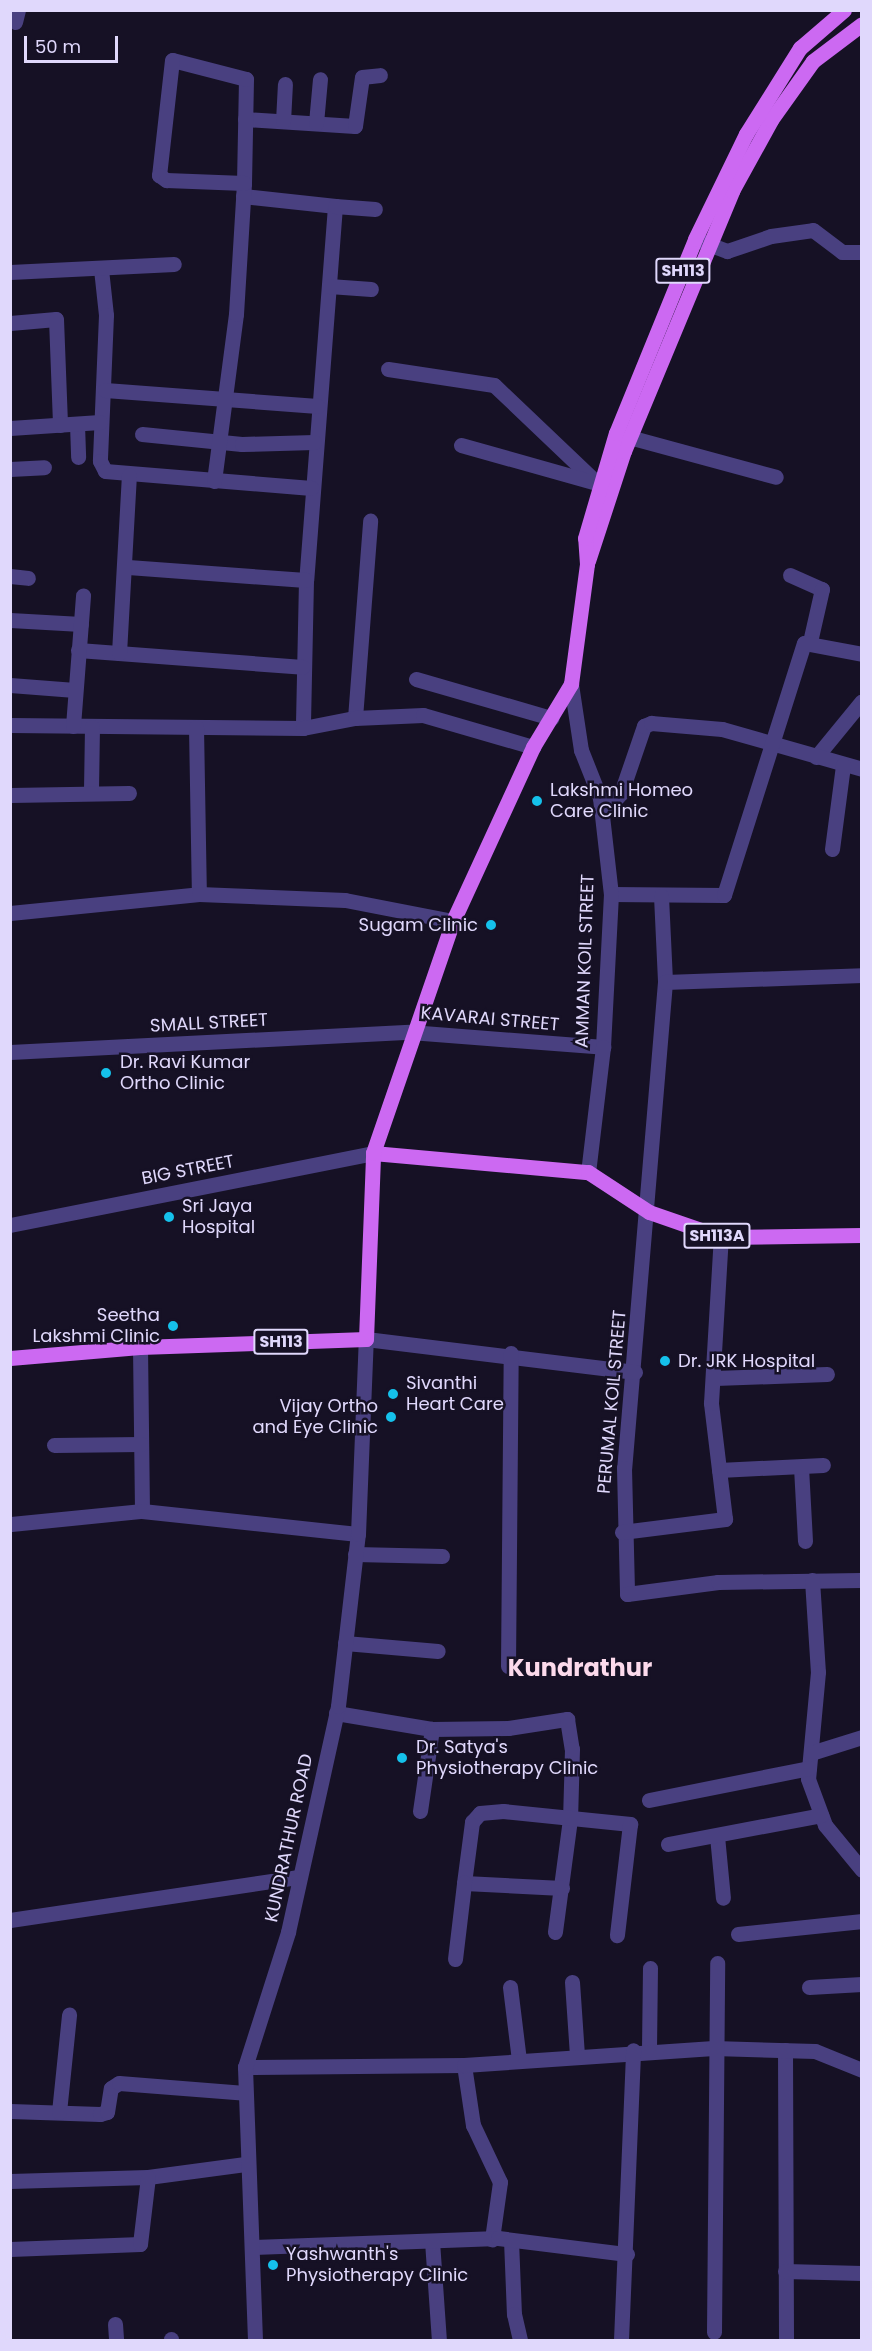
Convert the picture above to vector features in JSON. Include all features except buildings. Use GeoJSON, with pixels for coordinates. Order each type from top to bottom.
{"type":"FeatureCollection","features":[{"type":"Feature","properties":{"kind":"main road","name":"SH113"},"geometry":{"type":"LineString","coordinates":[[10,1358],[140,1347],[366,1339],[373,1154],[411,1032],[453,921],[533,747],[571,684],[587,564],[585,538],[701,241],[782,75],[800,48],[844,10]]}},
{"type":"Feature","properties":{"kind":"main road","name":"SH113"},"geometry":{"type":"LineString","coordinates":[[604,486],[629,437],[701,241],[793,87],[813,61],[861,22],[852,10]]}},
{"type":"Feature","properties":{"kind":"main road","name":"SH113A"},"geometry":{"type":"LineString","coordinates":[[373,1154],[588,1172],[649,1212],[721,1237],[861,1235]]}},
{"type":"Feature","properties":{"kind":"street"},"geometry":{"type":"LineString","coordinates":[[214,481],[217,441],[236,314],[243,190],[244,76],[172,60],[159,175],[166,180],[243,190],[335,206],[375,209]]}},
{"type":"Feature","properties":{"kind":"street"},"geometry":{"type":"LineString","coordinates":[[245,119],[359,124],[362,77],[380,75]]}},
{"type":"Feature","properties":{"kind":"street"},"geometry":{"type":"LineString","coordinates":[[316,123],[320,79]]}},
{"type":"Feature","properties":{"kind":"street"},"geometry":{"type":"LineString","coordinates":[[283,121],[285,84]]}},
{"type":"Feature","properties":{"kind":"street"},"geometry":{"type":"LineString","coordinates":[[303,728],[302,667],[314,442],[335,206]]}},
{"type":"Feature","properties":{"kind":"street"},"geometry":{"type":"LineString","coordinates":[[701,241],[728,251],[771,236],[813,230],[842,252],[861,252]]}},
{"type":"Feature","properties":{"kind":"street"},"geometry":{"type":"LineString","coordinates":[[10,272],[174,264]]}},
{"type":"Feature","properties":{"kind":"street"},"geometry":{"type":"LineString","coordinates":[[101,269],[105,390],[100,422],[102,467],[129,475],[312,488]]}},
{"type":"Feature","properties":{"kind":"street"},"geometry":{"type":"LineString","coordinates":[[329,286],[371,289]]}},
{"type":"Feature","properties":{"kind":"street"},"geometry":{"type":"LineString","coordinates":[[10,322],[56,319],[60,425]]}},
{"type":"Feature","properties":{"kind":"street"},"geometry":{"type":"LineString","coordinates":[[388,369],[494,385],[604,486]]}},
{"type":"Feature","properties":{"kind":"street"},"geometry":{"type":"LineString","coordinates":[[105,390],[317,406]]}},
{"type":"Feature","properties":{"kind":"street"},"geometry":{"type":"LineString","coordinates":[[10,428],[100,422]]}},
{"type":"Feature","properties":{"kind":"street"},"geometry":{"type":"LineString","coordinates":[[77,424],[78,457]]}},
{"type":"Feature","properties":{"kind":"street"},"geometry":{"type":"LineString","coordinates":[[142,434],[217,441],[314,442]]}},
{"type":"Feature","properties":{"kind":"street"},"geometry":{"type":"LineString","coordinates":[[629,437],[777,477]]}},
{"type":"Feature","properties":{"kind":"street"},"geometry":{"type":"LineString","coordinates":[[461,445],[604,486]]}},
{"type":"Feature","properties":{"kind":"street"},"geometry":{"type":"LineString","coordinates":[[10,469],[44,467]]}},
{"type":"Feature","properties":{"kind":"street"},"geometry":{"type":"LineString","coordinates":[[119,653],[128,567],[129,475]]}},
{"type":"Feature","properties":{"kind":"street"},"geometry":{"type":"LineString","coordinates":[[355,718],[370,521]]}},
{"type":"Feature","properties":{"kind":"street"},"geometry":{"type":"LineString","coordinates":[[128,567],[306,580]]}},
{"type":"Feature","properties":{"kind":"street"},"geometry":{"type":"LineString","coordinates":[[611,894],[724,895],[775,746],[802,647],[810,642],[822,589],[790,575]]}},
{"type":"Feature","properties":{"kind":"street"},"geometry":{"type":"LineString","coordinates":[[10,576],[27,578]]}},
{"type":"Feature","properties":{"kind":"street"},"geometry":{"type":"LineString","coordinates":[[73,726],[83,595]]}},
{"type":"Feature","properties":{"kind":"street"},"geometry":{"type":"LineString","coordinates":[[10,620],[81,624]]}},
{"type":"Feature","properties":{"kind":"street"},"geometry":{"type":"LineString","coordinates":[[810,642],[861,654]]}},
{"type":"Feature","properties":{"kind":"street"},"geometry":{"type":"LineString","coordinates":[[78,650],[302,667]]}},
{"type":"Feature","properties":{"kind":"street"},"geometry":{"type":"LineString","coordinates":[[416,679],[551,717]]}},
{"type":"Feature","properties":{"kind":"street","name":"AMMAN KOIL STREET"},"geometry":{"type":"LineString","coordinates":[[571,684],[581,750],[603,813],[611,894],[603,1047],[588,1172]]}},
{"type":"Feature","properties":{"kind":"street"},"geometry":{"type":"LineString","coordinates":[[10,685],[75,690]]}},
{"type":"Feature","properties":{"kind":"street"},"geometry":{"type":"LineString","coordinates":[[816,757],[861,700]]}},
{"type":"Feature","properties":{"kind":"street"},"geometry":{"type":"LineString","coordinates":[[10,725],[303,728],[355,718],[423,715],[533,747]]}},
{"type":"Feature","properties":{"kind":"street"},"geometry":{"type":"LineString","coordinates":[[603,813],[621,793],[644,726],[672,722],[722,729],[861,769]]}},
{"type":"Feature","properties":{"kind":"street"},"geometry":{"type":"LineString","coordinates":[[91,790],[92,727]]}},
{"type":"Feature","properties":{"kind":"street"},"geometry":{"type":"LineString","coordinates":[[196,727],[199,894]]}},
{"type":"Feature","properties":{"kind":"street"},"geometry":{"type":"LineString","coordinates":[[832,849],[843,765]]}},
{"type":"Feature","properties":{"kind":"street"},"geometry":{"type":"LineString","coordinates":[[10,795],[91,790],[129,793]]}},
{"type":"Feature","properties":{"kind":"street"},"geometry":{"type":"LineString","coordinates":[[10,913],[199,894],[345,900],[453,921]]}},
{"type":"Feature","properties":{"kind":"street","name":"PERUMAL KOIL STREET"},"geometry":{"type":"LineString","coordinates":[[661,896],[665,982],[649,1212],[622,1532],[627,1594],[718,1582],[812,1580]]}},
{"type":"Feature","properties":{"kind":"street"},"geometry":{"type":"LineString","coordinates":[[665,982],[861,975]]}},
{"type":"Feature","properties":{"kind":"street","name":"KAVARAI STREET"},"geometry":{"type":"LineString","coordinates":[[411,1032],[603,1047]]}},
{"type":"Feature","properties":{"kind":"street","name":"SMALL STREET"},"geometry":{"type":"LineString","coordinates":[[10,1052],[411,1032]]}},
{"type":"Feature","properties":{"kind":"street","name":"BIG STREET"},"geometry":{"type":"LineString","coordinates":[[10,1225],[373,1154]]}},
{"type":"Feature","properties":{"kind":"street"},"geometry":{"type":"LineString","coordinates":[[622,1532],[725,1519],[711,1403],[715,1378],[721,1237]]}},
{"type":"Feature","properties":{"kind":"street"},"geometry":{"type":"LineString","coordinates":[[366,1339],[511,1353],[634,1372]]}},
{"type":"Feature","properties":{"kind":"street","name":"KUNDRATHUR ROAD"},"geometry":{"type":"LineString","coordinates":[[255,2340],[252,2247],[245,2164],[245,2067],[279,1970],[336,1713],[357,1534],[366,1339]]}},
{"type":"Feature","properties":{"kind":"street"},"geometry":{"type":"LineString","coordinates":[[140,1347],[142,1511]]}},
{"type":"Feature","properties":{"kind":"street"},"geometry":{"type":"LineString","coordinates":[[508,1666],[511,1353]]}},
{"type":"Feature","properties":{"kind":"street"},"geometry":{"type":"LineString","coordinates":[[715,1378],[827,1374]]}},
{"type":"Feature","properties":{"kind":"street"},"geometry":{"type":"LineString","coordinates":[[54,1444],[141,1444]]}},
{"type":"Feature","properties":{"kind":"street"},"geometry":{"type":"LineString","coordinates":[[719,1470],[823,1465]]}},
{"type":"Feature","properties":{"kind":"street"},"geometry":{"type":"LineString","coordinates":[[801,1467],[805,1541]]}},
{"type":"Feature","properties":{"kind":"street"},"geometry":{"type":"LineString","coordinates":[[11,1524],[142,1511],[357,1534]]}},
{"type":"Feature","properties":{"kind":"street"},"geometry":{"type":"LineString","coordinates":[[355,1554],[442,1556]]}},
{"type":"Feature","properties":{"kind":"street"},"geometry":{"type":"LineString","coordinates":[[861,1580],[812,1580],[818,1672],[810,1761],[821,1815],[861,1870]]}},
{"type":"Feature","properties":{"kind":"street"},"geometry":{"type":"LineString","coordinates":[[345,1642],[438,1651]]}},
{"type":"Feature","properties":{"kind":"street"},"geometry":{"type":"LineString","coordinates":[[336,1713],[432,1729],[508,1728],[567,1719],[572,1749],[570,1819],[555,1932]]}},
{"type":"Feature","properties":{"kind":"street"},"geometry":{"type":"LineString","coordinates":[[420,1811],[432,1729]]}},
{"type":"Feature","properties":{"kind":"street"},"geometry":{"type":"LineString","coordinates":[[649,1800],[810,1761],[861,1737]]}},
{"type":"Feature","properties":{"kind":"street"},"geometry":{"type":"LineString","coordinates":[[455,1959],[472,1822],[480,1813],[630,1824],[617,1935]]}},
{"type":"Feature","properties":{"kind":"street"},"geometry":{"type":"LineString","coordinates":[[668,1844],[821,1815]]}},
{"type":"Feature","properties":{"kind":"street"},"geometry":{"type":"LineString","coordinates":[[717,1836],[723,1898]]}},
{"type":"Feature","properties":{"kind":"street"},"geometry":{"type":"LineString","coordinates":[[10,1920],[299,1877]]}},
{"type":"Feature","properties":{"kind":"street"},"geometry":{"type":"LineString","coordinates":[[464,1883],[562,1888]]}},
{"type":"Feature","properties":{"kind":"street"},"geometry":{"type":"LineString","coordinates":[[738,1934],[861,1921]]}},
{"type":"Feature","properties":{"kind":"street"},"geometry":{"type":"LineString","coordinates":[[714,2332],[713,2048],[717,1963]]}},
{"type":"Feature","properties":{"kind":"street"},"geometry":{"type":"LineString","coordinates":[[649,2049],[650,1968]]}},
{"type":"Feature","properties":{"kind":"street"},"geometry":{"type":"LineString","coordinates":[[572,1982],[577,2055]]}},
{"type":"Feature","properties":{"kind":"street"},"geometry":{"type":"LineString","coordinates":[[809,1988],[861,1984]]}},
{"type":"Feature","properties":{"kind":"street"},"geometry":{"type":"LineString","coordinates":[[510,1987],[519,2060]]}},
{"type":"Feature","properties":{"kind":"street"},"geometry":{"type":"LineString","coordinates":[[59,2112],[69,2014]]}},
{"type":"Feature","properties":{"kind":"street"},"geometry":{"type":"LineString","coordinates":[[245,2067],[464,2065],[633,2050],[713,2048],[815,2051],[861,2070]]}},
{"type":"Feature","properties":{"kind":"street"},"geometry":{"type":"LineString","coordinates":[[621,2340],[627,2254],[627,2114],[633,2050]]}},
{"type":"Feature","properties":{"kind":"street"},"geometry":{"type":"LineString","coordinates":[[785,2050],[786,2340]]}},
{"type":"Feature","properties":{"kind":"street"},"geometry":{"type":"LineString","coordinates":[[464,2065],[473,2125],[500,2182],[501,2239],[513,2314],[520,2340]]}},
{"type":"Feature","properties":{"kind":"street"},"geometry":{"type":"LineString","coordinates":[[10,2111],[107,2112],[107,2094],[119,2084],[245,2093]]}},
{"type":"Feature","properties":{"kind":"street"},"geometry":{"type":"LineString","coordinates":[[10,2181],[148,2177],[245,2164]]}},
{"type":"Feature","properties":{"kind":"street"},"geometry":{"type":"LineString","coordinates":[[10,2249],[140,2244],[148,2177]]}},
{"type":"Feature","properties":{"kind":"street"},"geometry":{"type":"LineString","coordinates":[[252,2247],[501,2239],[627,2254]]}},
{"type":"Feature","properties":{"kind":"street"},"geometry":{"type":"LineString","coordinates":[[432,2241],[439,2340]]}},
{"type":"Feature","properties":{"kind":"street"},"geometry":{"type":"LineString","coordinates":[[785,2271],[861,2273]]}},
{"type":"Feature","properties":{"kind":"street"},"geometry":{"type":"LineString","coordinates":[[115,2324],[116,2340]]}},
{"type":"Feature","properties":{"kind":"place","name":"Lakshmi Homeo Care Clinic"},"geometry":{"type":"Point","coordinates":[537,801]}},
{"type":"Feature","properties":{"kind":"place","name":"Sugam Clinic"},"geometry":{"type":"Point","coordinates":[491,925]}},
{"type":"Feature","properties":{"kind":"place","name":"Dr. Ravi Kumar Ortho Clinic"},"geometry":{"type":"Point","coordinates":[106,1073]}},
{"type":"Feature","properties":{"kind":"place","name":"Sri Jaya Hospital"},"geometry":{"type":"Point","coordinates":[169,1217]}},
{"type":"Feature","properties":{"kind":"place","name":"Seetha Lakshmi Clinic"},"geometry":{"type":"Point","coordinates":[173,1326]}},
{"type":"Feature","properties":{"kind":"place","name":"Dr. JRK Hospital"},"geometry":{"type":"Point","coordinates":[665,1361]}},
{"type":"Feature","properties":{"kind":"place","name":"Sivanthi Heart Care"},"geometry":{"type":"Point","coordinates":[393,1394]}},
{"type":"Feature","properties":{"kind":"place","name":"Vijay Ortho and Eye Clinic"},"geometry":{"type":"Point","coordinates":[391,1417]}},
{"type":"Feature","properties":{"kind":"place","name":"Dr. Satya's Physiotherapy Clinic"},"geometry":{"type":"Point","coordinates":[402,1758]}},
{"type":"Feature","properties":{"kind":"place","name":"Yashwanth's Physiotherapy Clinic"},"geometry":{"type":"Point","coordinates":[273,2265]}},
{"type":"Feature","properties":{"kind":"district","name":"Kundrathur"},"geometry":{"type":"Point","coordinates":[580,1668]}}]}
